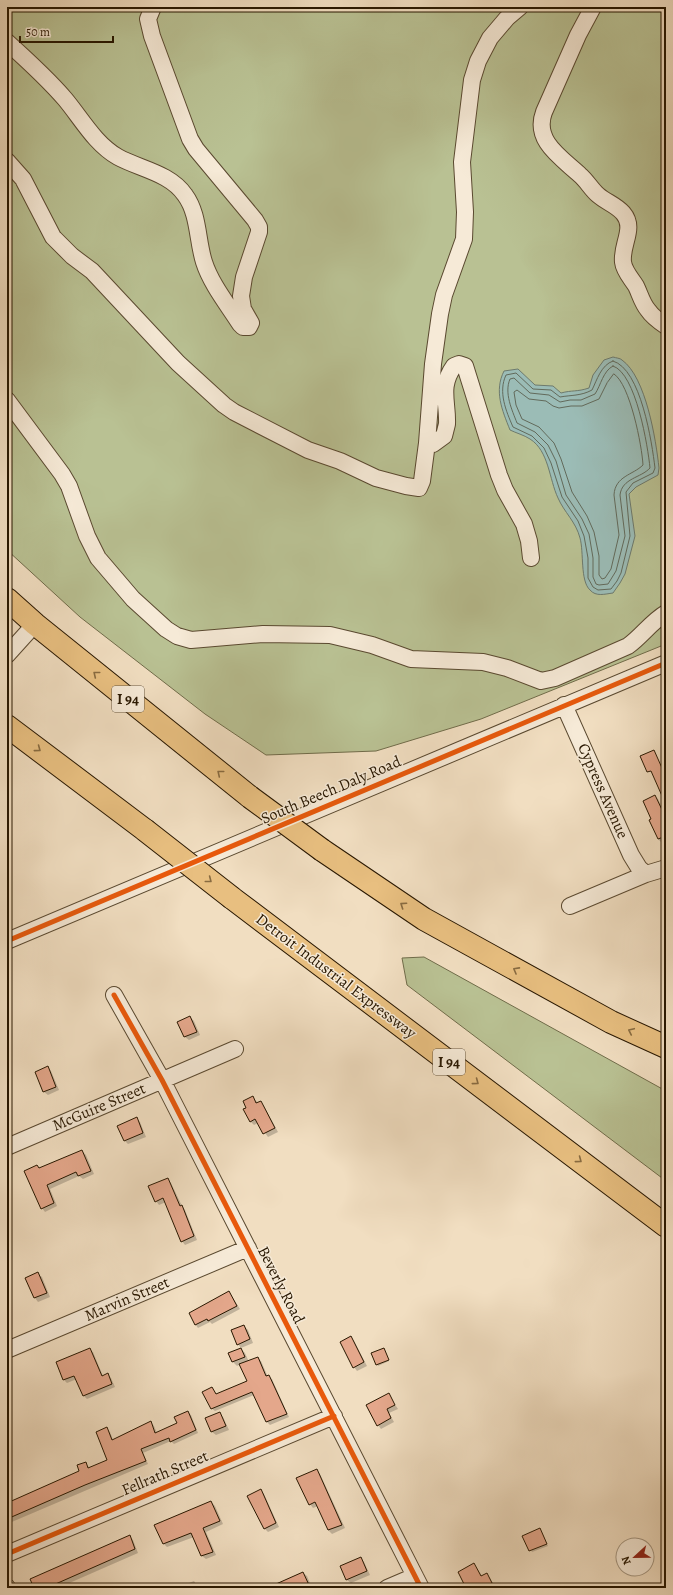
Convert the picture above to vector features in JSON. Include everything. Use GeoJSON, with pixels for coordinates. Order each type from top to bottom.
{"type":"FeatureCollection","features":[{"type":"Feature","properties":{"kind":"highway","name":"I 94"},"geometry":{"type":"LineString","coordinates":[[7,599],[35,624],[250,797],[322,850],[424,919],[611,1022],[666,1047]]}},
{"type":"Feature","properties":{"kind":"highway","name":"Detroit Industrial Expressway"},"geometry":{"type":"LineString","coordinates":[[7,726],[666,1226]]}},
{"type":"Feature","properties":{"kind":"street"},"geometry":{"type":"LineString","coordinates":[[7,42],[43,74],[109,151],[127,161],[156,173],[175,185],[185,195],[194,217],[206,268],[240,324],[243,327],[249,327],[250,323],[243,309],[241,296],[244,277],[257,239],[259,227],[255,220],[201,155],[190,139],[152,36],[148,19],[152,7]]}},
{"type":"Feature","properties":{"kind":"street"},"geometry":{"type":"LineString","coordinates":[[7,161],[23,179],[53,237],[59,244],[92,272],[178,363],[224,405],[234,412],[308,450],[340,461],[376,478],[419,488],[422,481],[427,444],[433,364],[440,314],[444,295],[461,251],[464,239],[466,212],[462,162],[472,80],[478,61],[490,38],[507,18],[520,7]]}},
{"type":"Feature","properties":{"kind":"street"},"geometry":{"type":"LineString","coordinates":[[593,7],[572,48],[544,112],[541,120],[542,130],[544,136],[554,151],[581,176],[597,195],[616,207],[627,218],[629,229],[623,256],[624,268],[647,310],[666,326]]}},
{"type":"Feature","properties":{"kind":"street"},"geometry":{"type":"LineString","coordinates":[[427,444],[433,444],[444,436],[447,424],[445,388],[447,379],[454,366],[459,364],[465,366],[503,485],[524,524],[531,558]]}},
{"type":"Feature","properties":{"kind":"street"},"geometry":{"type":"LineString","coordinates":[[7,400],[62,474],[69,486],[87,536],[98,558],[133,599],[166,629],[176,636],[191,640],[263,634],[330,635],[372,645],[410,659],[471,661],[495,664],[541,681],[555,678],[628,646],[659,617],[666,613]]}},
{"type":"Feature","properties":{"kind":"street"},"geometry":{"type":"LineString","coordinates":[[7,655],[35,624]]}},
{"type":"Feature","properties":{"kind":"street","name":"South Beech Daly Road"},"geometry":{"type":"LineString","coordinates":[[7,941],[666,663]]}},
{"type":"Feature","properties":{"kind":"street","name":"Cypress Avenue"},"geometry":{"type":"LineString","coordinates":[[564,705],[631,855],[639,868],[646,874]]}},
{"type":"Feature","properties":{"kind":"street"},"geometry":{"type":"LineString","coordinates":[[570,906],[646,874],[666,868]]}},
{"type":"Feature","properties":{"kind":"street","name":"Beverly Road"},"geometry":{"type":"LineString","coordinates":[[114,995],[162,1080],[418,1582]]}},
{"type":"Feature","properties":{"kind":"street","name":"McGuire Street"},"geometry":{"type":"LineString","coordinates":[[7,1147],[235,1050]]}},
{"type":"Feature","properties":{"kind":"street","name":"Marvin Street"},"geometry":{"type":"LineString","coordinates":[[7,1350],[248,1248]]}},
{"type":"Feature","properties":{"kind":"street","name":"Fellrath Street"},"geometry":{"type":"LineString","coordinates":[[7,1554],[334,1416]]}},
{"type":"Feature","properties":{"kind":"street"},"geometry":{"type":"LineString","coordinates":[[386,1588],[418,1582]]}},
{"type":"Feature","properties":{"kind":"green space"},"geometry":{"type":"Polygon","coordinates":[[[7,7],[666,7],[666,644],[481,719],[376,751],[266,755],[205,714],[80,617],[7,550],[7,7]]]}},
{"type":"Feature","properties":{"kind":"green space"},"geometry":{"type":"Polygon","coordinates":[[[424,957],[666,1091],[666,1181],[407,985],[402,958],[424,957]]]}},
{"type":"Feature","properties":{"kind":"water"},"geometry":{"type":"Polygon","coordinates":[[[613,357],[621,359],[630,368],[643,394],[652,426],[659,468],[658,475],[636,487],[629,494],[635,536],[625,574],[613,593],[595,594],[587,586],[583,573],[581,544],[578,532],[558,498],[545,458],[536,444],[530,439],[510,430],[504,415],[499,393],[501,378],[504,371],[518,369],[535,385],[553,386],[561,393],[589,388],[593,375],[604,360],[613,357]]]}},
{"type":"Feature","properties":{"kind":"building"},"geometry":{"type":"Polygon","coordinates":[[[654,750],[666,777],[666,805],[651,771],[647,772],[640,756],[654,750]]]}},
{"type":"Feature","properties":{"kind":"building"},"geometry":{"type":"Polygon","coordinates":[[[655,795],[664,814],[666,813],[666,836],[658,839],[649,820],[651,819],[643,801],[655,795]]]}},
{"type":"Feature","properties":{"kind":"building"},"geometry":{"type":"Polygon","coordinates":[[[190,1016],[197,1032],[184,1037],[177,1022],[190,1016]]]}},
{"type":"Feature","properties":{"kind":"building"},"geometry":{"type":"Polygon","coordinates":[[[48,1066],[56,1087],[43,1092],[35,1072],[48,1066]]]}},
{"type":"Feature","properties":{"kind":"building"},"geometry":{"type":"Polygon","coordinates":[[[253,1096],[256,1103],[261,1101],[275,1128],[263,1134],[255,1119],[250,1122],[243,1109],[246,1108],[243,1101],[253,1096]]]}},
{"type":"Feature","properties":{"kind":"building"},"geometry":{"type":"Polygon","coordinates":[[[137,1117],[143,1133],[124,1141],[117,1126],[137,1117]]]}},
{"type":"Feature","properties":{"kind":"building"},"geometry":{"type":"Polygon","coordinates":[[[82,1150],[91,1171],[78,1176],[76,1172],[47,1185],[54,1203],[41,1209],[24,1171],[37,1165],[39,1168],[82,1150]]]}},
{"type":"Feature","properties":{"kind":"building"},"geometry":{"type":"Polygon","coordinates":[[[168,1178],[180,1206],[182,1205],[194,1236],[181,1242],[163,1198],[155,1202],[148,1186],[168,1178]]]}},
{"type":"Feature","properties":{"kind":"building"},"geometry":{"type":"Polygon","coordinates":[[[38,1272],[47,1293],[34,1298],[25,1278],[38,1272]]]}},
{"type":"Feature","properties":{"kind":"building"},"geometry":{"type":"Polygon","coordinates":[[[229,1291],[237,1306],[208,1321],[207,1319],[195,1325],[189,1313],[229,1291]]]}},
{"type":"Feature","properties":{"kind":"building"},"geometry":{"type":"Polygon","coordinates":[[[244,1325],[250,1339],[237,1345],[231,1330],[244,1325]]]}},
{"type":"Feature","properties":{"kind":"building"},"geometry":{"type":"Polygon","coordinates":[[[351,1336],[364,1362],[353,1368],[340,1342],[351,1336]]]}},
{"type":"Feature","properties":{"kind":"building"},"geometry":{"type":"Polygon","coordinates":[[[90,1348],[102,1376],[108,1373],[112,1384],[83,1396],[74,1376],[63,1380],[56,1362],[90,1348]]]}},
{"type":"Feature","properties":{"kind":"building"},"geometry":{"type":"Polygon","coordinates":[[[241,1348],[245,1357],[232,1362],[228,1353],[241,1348]]]}},
{"type":"Feature","properties":{"kind":"building"},"geometry":{"type":"Polygon","coordinates":[[[384,1348],[389,1360],[376,1365],[371,1353],[384,1348]]]}},
{"type":"Feature","properties":{"kind":"building"},"geometry":{"type":"Polygon","coordinates":[[[258,1357],[266,1376],[269,1375],[287,1414],[266,1422],[252,1392],[211,1409],[202,1392],[212,1387],[216,1394],[247,1381],[239,1364],[258,1357]]]}},
{"type":"Feature","properties":{"kind":"building"},"geometry":{"type":"Polygon","coordinates":[[[389,1393],[395,1405],[387,1409],[391,1418],[377,1426],[366,1405],[389,1393]]]}},
{"type":"Feature","properties":{"kind":"building"},"geometry":{"type":"Polygon","coordinates":[[[188,1411],[196,1430],[170,1442],[169,1438],[141,1449],[146,1461],[85,1485],[7,1519],[7,1503],[79,1471],[77,1465],[86,1462],[88,1468],[107,1460],[96,1432],[107,1427],[112,1440],[151,1421],[155,1433],[177,1423],[174,1417],[188,1411]]]}},
{"type":"Feature","properties":{"kind":"building"},"geometry":{"type":"Polygon","coordinates":[[[220,1412],[226,1426],[211,1432],[205,1418],[220,1412]]]}},
{"type":"Feature","properties":{"kind":"building"},"geometry":{"type":"Polygon","coordinates":[[[317,1469],[342,1525],[328,1530],[315,1502],[309,1505],[296,1478],[317,1469]]]}},
{"type":"Feature","properties":{"kind":"building"},"geometry":{"type":"Polygon","coordinates":[[[261,1489],[276,1523],[264,1529],[247,1496],[261,1489]]]}},
{"type":"Feature","properties":{"kind":"building"},"geometry":{"type":"Polygon","coordinates":[[[211,1501],[220,1521],[203,1528],[213,1552],[201,1556],[191,1533],[163,1544],[154,1525],[211,1501]]]}},
{"type":"Feature","properties":{"kind":"building"},"geometry":{"type":"Polygon","coordinates":[[[540,1528],[547,1544],[529,1551],[522,1536],[540,1528]]]}},
{"type":"Feature","properties":{"kind":"building"},"geometry":{"type":"Polygon","coordinates":[[[130,1535],[135,1549],[51,1586],[52,1588],[34,1588],[30,1579],[130,1535]]]}},
{"type":"Feature","properties":{"kind":"building"},"geometry":{"type":"Polygon","coordinates":[[[361,1557],[367,1571],[346,1580],[340,1566],[361,1557]]]}},
{"type":"Feature","properties":{"kind":"building"},"geometry":{"type":"Polygon","coordinates":[[[474,1563],[481,1576],[487,1573],[492,1583],[482,1588],[466,1588],[458,1572],[474,1563]]]}},
{"type":"Feature","properties":{"kind":"building"},"geometry":{"type":"Polygon","coordinates":[[[303,1572],[309,1585],[303,1588],[267,1588],[303,1572]]]}},
{"type":"Feature","properties":{"kind":"cycle path"},"geometry":{"type":"LineString","coordinates":[[7,941],[666,663]]}},
{"type":"Feature","properties":{"kind":"cycle path"},"geometry":{"type":"LineString","coordinates":[[114,995],[162,1080],[421,1588]]}},
{"type":"Feature","properties":{"kind":"cycle path"},"geometry":{"type":"LineString","coordinates":[[7,1554],[334,1416]]}}]}
